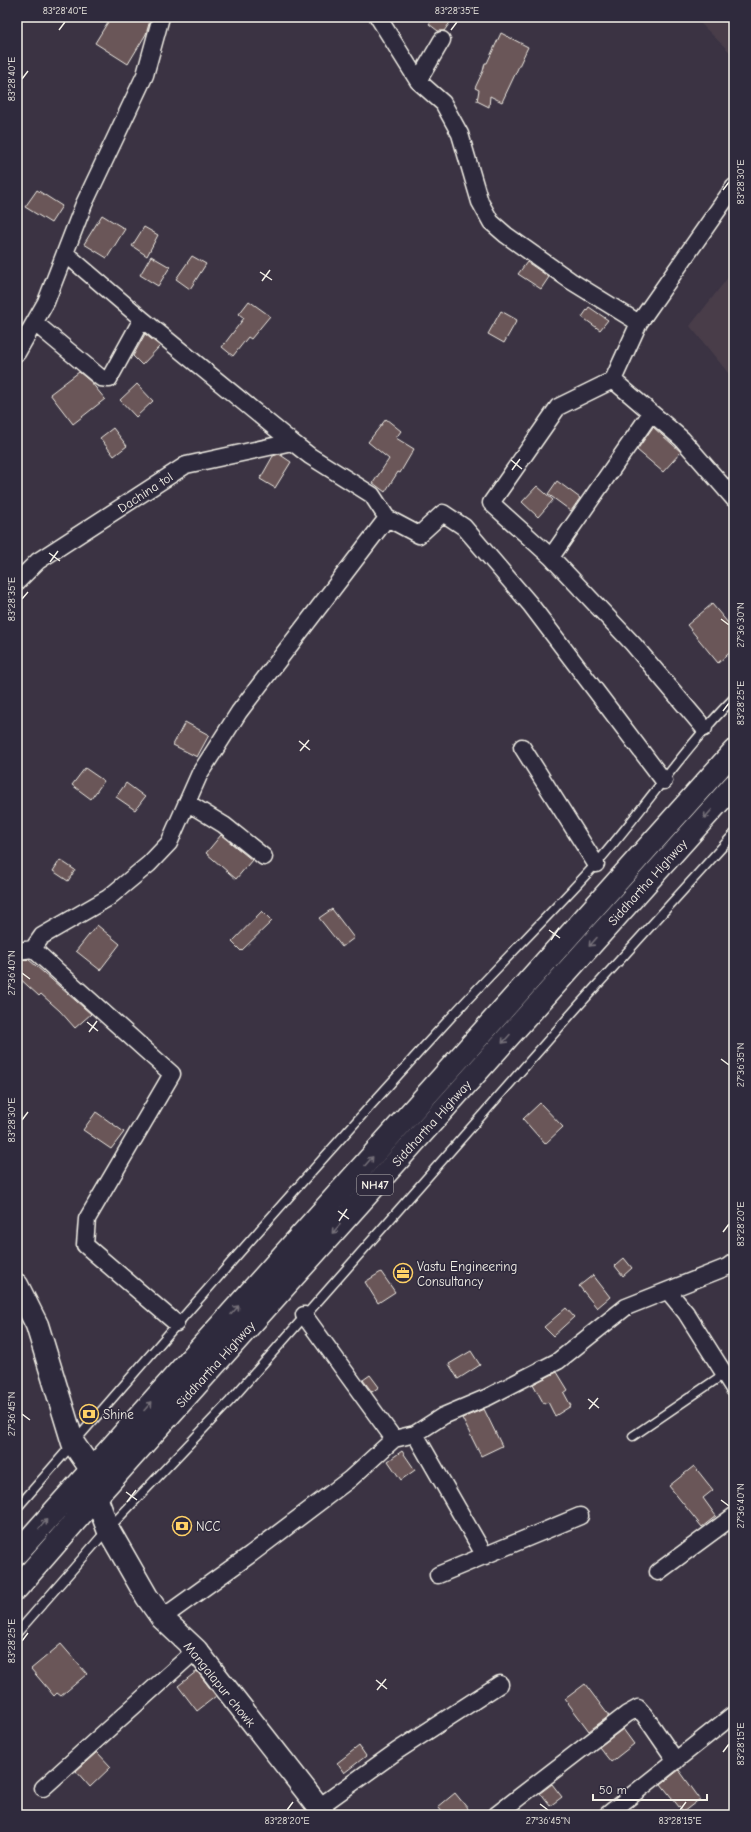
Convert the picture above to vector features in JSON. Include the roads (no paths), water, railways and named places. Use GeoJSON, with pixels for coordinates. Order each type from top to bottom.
{"type":"FeatureCollection","features":[{"type":"Feature","properties":{"kind":"main road","name":"Siddhartha Highway"},"geometry":{"type":"LineString","coordinates":[[17,1553],[734,751]]}},
{"type":"Feature","properties":{"kind":"main road","name":"Siddhartha Highway"},"geometry":{"type":"LineString","coordinates":[[17,1588],[96,1497],[734,784]]}},
{"type":"Feature","properties":{"kind":"main road"},"geometry":{"type":"LineString","coordinates":[[17,1285],[36,1325],[74,1443],[91,1469]]}},
{"type":"Feature","properties":{"kind":"main road","name":"Mangalapur chowk"},"geometry":{"type":"LineString","coordinates":[[91,1469],[96,1497],[108,1529],[147,1597],[162,1618],[196,1650],[322,1811]]}},
{"type":"Feature","properties":{"kind":"street"},"geometry":{"type":"LineString","coordinates":[[17,354],[46,302],[66,254],[84,204],[145,76],[161,17]]}},
{"type":"Feature","properties":{"kind":"street"},"geometry":{"type":"LineString","coordinates":[[378,17],[418,81],[443,103],[460,134],[480,202],[491,222],[506,235],[559,273],[639,323]]}},
{"type":"Feature","properties":{"kind":"street"},"geometry":{"type":"LineString","coordinates":[[418,81],[442,40]]}},
{"type":"Feature","properties":{"kind":"street"},"geometry":{"type":"LineString","coordinates":[[704,728],[633,644],[551,557],[491,503],[558,407],[613,380],[639,323],[734,187]]}},
{"type":"Feature","properties":{"kind":"street"},"geometry":{"type":"LineString","coordinates":[[66,254],[142,319],[292,442],[310,456],[372,495],[387,518],[418,535],[443,513],[464,527],[530,604],[664,781]]}},
{"type":"Feature","properties":{"kind":"street"},"geometry":{"type":"LineString","coordinates":[[35,323],[105,380],[110,379],[142,319]]}},
{"type":"Feature","properties":{"kind":"street"},"geometry":{"type":"LineString","coordinates":[[613,380],[682,439],[734,499]]}},
{"type":"Feature","properties":{"kind":"street"},"geometry":{"type":"LineString","coordinates":[[551,557],[651,414]]}},
{"type":"Feature","properties":{"kind":"street","name":"Dachina tol"},"geometry":{"type":"LineString","coordinates":[[17,582],[38,561],[186,465],[292,442]]}},
{"type":"Feature","properties":{"kind":"street"},"geometry":{"type":"LineString","coordinates":[[17,951],[33,949],[42,936],[108,898],[149,864],[169,843],[200,773],[239,712],[387,518]]}},
{"type":"Feature","properties":{"kind":"street"},"geometry":{"type":"LineString","coordinates":[[522,747],[596,864]]}},
{"type":"Feature","properties":{"kind":"street"},"geometry":{"type":"LineString","coordinates":[[188,803],[224,826],[264,857]]}},
{"type":"Feature","properties":{"kind":"street"},"geometry":{"type":"LineString","coordinates":[[33,949],[172,1074],[87,1219],[85,1246],[176,1323]]}},
{"type":"Feature","properties":{"kind":"street"},"geometry":{"type":"LineString","coordinates":[[162,1618],[251,1554],[350,1479],[394,1439],[415,1434],[443,1416],[488,1397],[558,1360],[626,1307],[668,1291],[693,1279],[728,1267],[734,1262]]}},
{"type":"Feature","properties":{"kind":"street"},"geometry":{"type":"LineString","coordinates":[[668,1291],[686,1313],[734,1389]]}},
{"type":"Feature","properties":{"kind":"street"},"geometry":{"type":"LineString","coordinates":[[304,1316],[394,1439]]}},
{"type":"Feature","properties":{"kind":"street"},"geometry":{"type":"LineString","coordinates":[[415,1434],[485,1556]]}},
{"type":"Feature","properties":{"kind":"street"},"geometry":{"type":"LineString","coordinates":[[438,1576],[580,1516]]}},
{"type":"Feature","properties":{"kind":"street"},"geometry":{"type":"LineString","coordinates":[[658,1572],[734,1516]]}},
{"type":"Feature","properties":{"kind":"street"},"geometry":{"type":"LineString","coordinates":[[43,1788],[196,1650]]}},
{"type":"Feature","properties":{"kind":"street"},"geometry":{"type":"LineString","coordinates":[[322,1811],[397,1752],[500,1684]]}},
{"type":"Feature","properties":{"kind":"street"},"geometry":{"type":"LineString","coordinates":[[496,1815],[627,1714],[638,1708],[676,1761]]}},
{"type":"Feature","properties":{"kind":"street"},"geometry":{"type":"LineString","coordinates":[[607,1815],[734,1714]]}},
{"type":"Feature","properties":{"kind":"lane"},"geometry":{"type":"LineString","coordinates":[[17,1508],[176,1323],[443,1026],[596,864],[664,781],[704,728],[734,698]]}},
{"type":"Feature","properties":{"kind":"lane"},"geometry":{"type":"LineString","coordinates":[[17,1633],[108,1529],[230,1400],[580,1004],[734,834]]}},
{"type":"Feature","properties":{"kind":"lane"},"geometry":{"type":"LineString","coordinates":[[633,1436],[724,1374]]}},
{"type":"Feature","properties":{"kind":"place","name":"Vastu Engineering Consultancy"},"geometry":{"type":"Point","coordinates":[403,1273]}},
{"type":"Feature","properties":{"kind":"place","name":"Shine"},"geometry":{"type":"Point","coordinates":[89,1414]}},
{"type":"Feature","properties":{"kind":"place","name":"NCC"},"geometry":{"type":"Point","coordinates":[182,1526]}}]}
